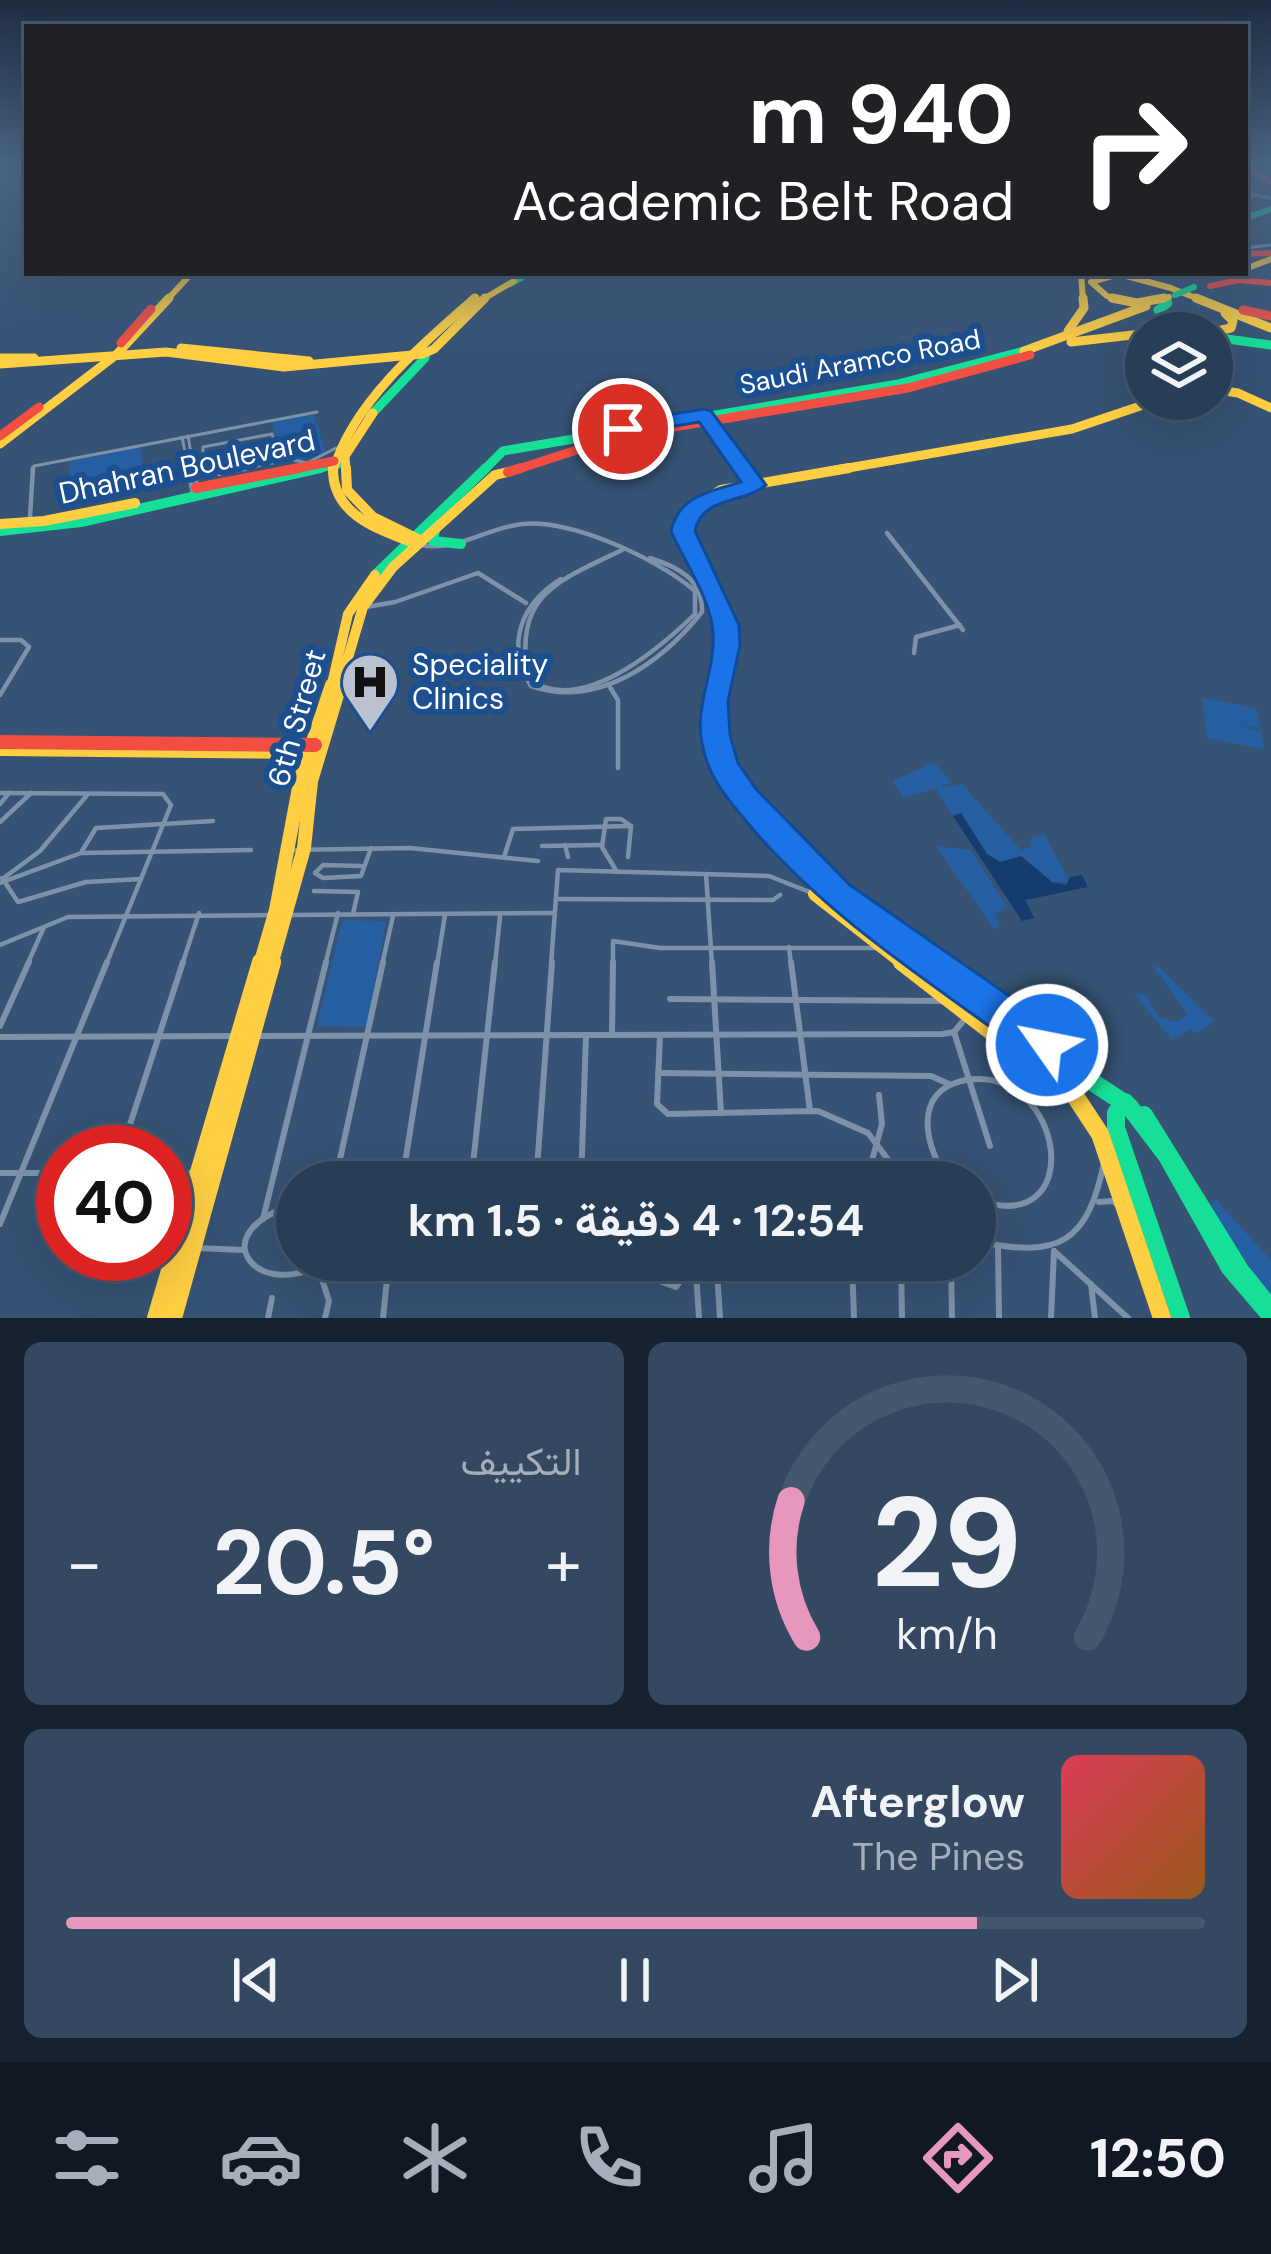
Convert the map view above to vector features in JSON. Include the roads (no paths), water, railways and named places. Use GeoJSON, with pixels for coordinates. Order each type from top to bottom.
{"type":"FeatureCollection","features":[{"type":"Feature","properties":{"kind":"main road"},"geometry":{"type":"LineString","coordinates":[[0,440],[114,352],[186,276]]}},
{"type":"Feature","properties":{"kind":"main road"},"geometry":{"type":"LineString","coordinates":[[1027,353],[1070,330],[1081,317],[1081,276]]}},
{"type":"Feature","properties":{"kind":"main road"},"geometry":{"type":"LineString","coordinates":[[1097,276],[1091,282],[1094,290],[1118,300],[1148,303],[1174,292]]}},
{"type":"Feature","properties":{"kind":"main road"},"geometry":{"type":"LineString","coordinates":[[1125,276],[1174,292],[1203,291],[1234,276]]}},
{"type":"Feature","properties":{"kind":"main road"},"geometry":{"type":"LineString","coordinates":[[1145,276],[1174,292]]}},
{"type":"Feature","properties":{"kind":"main road"},"geometry":{"type":"LineString","coordinates":[[1203,291],[1218,276]]}},
{"type":"Feature","properties":{"kind":"main road"},"geometry":{"type":"LineString","coordinates":[[1203,291],[1228,276]]}},
{"type":"Feature","properties":{"kind":"main road"},"geometry":{"type":"LineString","coordinates":[[334,460],[461,309],[516,277]]}},
{"type":"Feature","properties":{"kind":"main road"},"geometry":{"type":"LineString","coordinates":[[332,486],[334,460],[358,414],[477,303],[516,277]]}},
{"type":"Feature","properties":{"kind":"main road"},"geometry":{"type":"LineString","coordinates":[[370,416],[476,308],[516,277]]}},
{"type":"Feature","properties":{"kind":"main road"},"geometry":{"type":"LineString","coordinates":[[1045,344],[1174,292],[1203,291],[1246,280],[1271,283]]}},
{"type":"Feature","properties":{"kind":"main road"},"geometry":{"type":"LineString","coordinates":[[1203,291],[1271,323]]}},
{"type":"Feature","properties":{"kind":"main road"},"geometry":{"type":"LineString","coordinates":[[1203,291],[1224,312]]}},
{"type":"Feature","properties":{"kind":"main road"},"geometry":{"type":"LineString","coordinates":[[1160,312],[1174,292]]}},
{"type":"Feature","properties":{"kind":"main road"},"geometry":{"type":"LineString","coordinates":[[1027,353],[1174,292]]}},
{"type":"Feature","properties":{"kind":"main road"},"geometry":{"type":"LineString","coordinates":[[1027,353],[1125,335]]}},
{"type":"Feature","properties":{"kind":"main road"},"geometry":{"type":"LineString","coordinates":[[79,357],[111,348],[114,352],[188,353],[273,367],[382,355],[419,347],[435,338]]}},
{"type":"Feature","properties":{"kind":"main road"},"geometry":{"type":"LineString","coordinates":[[1233,338],[1271,345]]}},
{"type":"Feature","properties":{"kind":"main road"},"geometry":{"type":"LineString","coordinates":[[0,361],[158,347],[289,361],[423,353]]}},
{"type":"Feature","properties":{"kind":"main road","name":"Saudi Aramco Road"},"geometry":{"type":"LineString","coordinates":[[745,415],[908,388],[1027,353]]}},
{"type":"Feature","properties":{"kind":"main road","name":"Saudi Aramco Road"},"geometry":{"type":"LineString","coordinates":[[706,418],[898,384],[1027,353]]}},
{"type":"Feature","properties":{"kind":"main road"},"geometry":{"type":"LineString","coordinates":[[382,355],[403,360],[402,371]]}},
{"type":"Feature","properties":{"kind":"main road"},"geometry":{"type":"LineString","coordinates":[[1233,391],[1271,407]]}},
{"type":"Feature","properties":{"kind":"main road"},"geometry":{"type":"LineString","coordinates":[[1125,412],[1072,429],[754,484],[699,500],[685,513],[680,529],[722,629],[708,692],[710,731],[717,760],[732,787],[801,867],[1022,1036],[1125,1102],[1151,1133],[1232,1270],[1271,1313]]}},
{"type":"Feature","properties":{"kind":"main road"},"geometry":{"type":"LineString","coordinates":[[706,418],[745,415]]}},
{"type":"Feature","properties":{"kind":"main road"},"geometry":{"type":"LineString","coordinates":[[732,454],[717,426],[745,415]]}},
{"type":"Feature","properties":{"kind":"main road"},"geometry":{"type":"LineString","coordinates":[[706,418],[754,484]]}},
{"type":"Feature","properties":{"kind":"main road","name":"6th Street"},"geometry":{"type":"LineString","coordinates":[[436,524],[498,454],[534,444],[706,418]]}},
{"type":"Feature","properties":{"kind":"main road","name":"6th Street"},"geometry":{"type":"LineString","coordinates":[[356,609],[417,542],[495,475],[620,436],[706,418]]}},
{"type":"Feature","properties":{"kind":"main road","name":"Dhahran Boulevard"},"geometry":{"type":"LineString","coordinates":[[0,528],[334,460],[346,492],[390,532],[417,542]]}},
{"type":"Feature","properties":{"kind":"main road"},"geometry":{"type":"LineString","coordinates":[[305,468],[332,486],[354,517],[390,532],[436,524],[433,542],[466,542]]}},
{"type":"Feature","properties":{"kind":"main road"},"geometry":{"type":"LineString","coordinates":[[754,484],[707,498],[688,512],[683,524],[686,545],[726,625],[727,645],[713,701],[723,766],[792,852],[838,895],[1017,1027],[1107,1082],[1137,1107],[1155,1128],[1271,1313]]}},
{"type":"Feature","properties":{"kind":"main road"},"geometry":{"type":"LineString","coordinates":[[387,566],[395,550],[390,532]]}},
{"type":"Feature","properties":{"kind":"main road","name":"6th Street"},"geometry":{"type":"LineString","coordinates":[[192,1241],[356,609],[369,581],[417,542]]}},
{"type":"Feature","properties":{"kind":"main road"},"geometry":{"type":"LineString","coordinates":[[0,745],[316,749]]}},
{"type":"Feature","properties":{"kind":"main road"},"geometry":{"type":"LineString","coordinates":[[814,894],[1063,1084],[1094,1122],[1106,1150],[1162,1318]]}},
{"type":"Feature","properties":{"kind":"main road","name":"6th Street"},"geometry":{"type":"LineString","coordinates":[[156,1318],[199,1173],[247,1036]]}},
{"type":"Feature","properties":{"kind":"main road"},"geometry":{"type":"LineString","coordinates":[[1125,1102],[1116,1113],[1116,1128],[1181,1318]]}},
{"type":"Feature","properties":{"kind":"main road","name":"6th Street"},"geometry":{"type":"LineString","coordinates":[[172,1318],[182,1281]]}},
{"type":"Feature","properties":{"kind":"street"},"geometry":{"type":"LineString","coordinates":[[30,517],[29,478],[34,466],[317,412]]}},
{"type":"Feature","properties":{"kind":"street"},"geometry":{"type":"LineString","coordinates":[[202,458],[203,447],[272,434],[280,457],[305,468]]}},
{"type":"Feature","properties":{"kind":"street"},"geometry":{"type":"LineString","coordinates":[[185,437],[195,491]]}},
{"type":"Feature","properties":{"kind":"street"},"geometry":{"type":"LineString","coordinates":[[189,461],[274,445]]}},
{"type":"Feature","properties":{"kind":"street"},"geometry":{"type":"LineString","coordinates":[[215,456],[219,474],[277,462],[280,457]]}},
{"type":"Feature","properties":{"kind":"street"},"geometry":{"type":"LineString","coordinates":[[417,542],[448,549],[532,522],[621,550],[676,568],[700,590],[702,612],[658,655],[566,696],[545,694],[528,684],[517,649],[519,625],[546,587],[621,550]]}},
{"type":"Feature","properties":{"kind":"street"},"geometry":{"type":"LineString","coordinates":[[887,533],[962,628],[916,637],[914,653]]}},
{"type":"Feature","properties":{"kind":"street"},"geometry":{"type":"LineString","coordinates":[[417,542],[466,542]]}},
{"type":"Feature","properties":{"kind":"street"},"geometry":{"type":"LineString","coordinates":[[606,681],[656,651],[697,610],[697,597],[685,580],[633,554]]}},
{"type":"Feature","properties":{"kind":"street"},"geometry":{"type":"LineString","coordinates":[[356,609],[395,602],[478,573],[530,606]]}},
{"type":"Feature","properties":{"kind":"street"},"geometry":{"type":"LineString","coordinates":[[0,640],[29,645],[0,695]]}},
{"type":"Feature","properties":{"kind":"street"},"geometry":{"type":"LineString","coordinates":[[606,681],[618,700],[618,768]]}},
{"type":"Feature","properties":{"kind":"street"},"geometry":{"type":"LineString","coordinates":[[0,793],[164,794],[170,810],[0,1225]]}},
{"type":"Feature","properties":{"kind":"street"},"geometry":{"type":"LineString","coordinates":[[0,804],[10,793]]}},
{"type":"Feature","properties":{"kind":"street"},"geometry":{"type":"LineString","coordinates":[[0,822],[31,793]]}},
{"type":"Feature","properties":{"kind":"street"},"geometry":{"type":"LineString","coordinates":[[2,881],[40,851],[88,794]]}},
{"type":"Feature","properties":{"kind":"street"},"geometry":{"type":"LineString","coordinates":[[504,857],[511,830],[600,830],[612,818],[631,826],[628,857]]}},
{"type":"Feature","properties":{"kind":"street"},"geometry":{"type":"LineString","coordinates":[[81,853],[96,828],[213,820]]}},
{"type":"Feature","properties":{"kind":"street"},"geometry":{"type":"LineString","coordinates":[[600,830],[603,856],[617,872]]}},
{"type":"Feature","properties":{"kind":"street"},"geometry":{"type":"LineString","coordinates":[[565,845],[568,857]]}},
{"type":"Feature","properties":{"kind":"street"},"geometry":{"type":"LineString","coordinates":[[542,846],[602,845]]}},
{"type":"Feature","properties":{"kind":"street"},"geometry":{"type":"LineString","coordinates":[[297,849],[371,847],[538,860]]}},
{"type":"Feature","properties":{"kind":"street"},"geometry":{"type":"LineString","coordinates":[[362,866],[323,865],[316,873],[322,878],[361,876],[371,847]]}},
{"type":"Feature","properties":{"kind":"street"},"geometry":{"type":"LineString","coordinates":[[2,881],[81,853],[251,850]]}},
{"type":"Feature","properties":{"kind":"street"},"geometry":{"type":"LineString","coordinates":[[40,851],[51,861]]}},
{"type":"Feature","properties":{"kind":"street"},"geometry":{"type":"LineString","coordinates":[[537,1161],[558,870],[769,876],[814,894]]}},
{"type":"Feature","properties":{"kind":"street"},"geometry":{"type":"LineString","coordinates":[[706,874],[721,1113]]}},
{"type":"Feature","properties":{"kind":"street"},"geometry":{"type":"LineString","coordinates":[[2,881],[18,902],[86,881],[141,879]]}},
{"type":"Feature","properties":{"kind":"street"},"geometry":{"type":"LineString","coordinates":[[314,891],[358,892],[353,914]]}},
{"type":"Feature","properties":{"kind":"street"},"geometry":{"type":"LineString","coordinates":[[556,899],[773,900],[780,895]]}},
{"type":"Feature","properties":{"kind":"street"},"geometry":{"type":"LineString","coordinates":[[131,1125],[199,913]]}},
{"type":"Feature","properties":{"kind":"street"},"geometry":{"type":"LineString","coordinates":[[244,1271],[244,1250],[262,1219],[338,913]]}},
{"type":"Feature","properties":{"kind":"street"},"geometry":{"type":"LineString","coordinates":[[0,945],[68,917],[555,913]]}},
{"type":"Feature","properties":{"kind":"street"},"geometry":{"type":"LineString","coordinates":[[406,1161],[445,915]]}},
{"type":"Feature","properties":{"kind":"street"},"geometry":{"type":"LineString","coordinates":[[340,1161],[393,916]]}},
{"type":"Feature","properties":{"kind":"street"},"geometry":{"type":"LineString","coordinates":[[472,1161],[500,916]]}},
{"type":"Feature","properties":{"kind":"street"},"geometry":{"type":"LineString","coordinates":[[0,1026],[44,927]]}},
{"type":"Feature","properties":{"kind":"street"},"geometry":{"type":"LineString","coordinates":[[612,1035],[613,941],[660,949],[885,948]]}},
{"type":"Feature","properties":{"kind":"street"},"geometry":{"type":"LineString","coordinates":[[789,947],[810,1111]]}},
{"type":"Feature","properties":{"kind":"street"},"geometry":{"type":"LineString","coordinates":[[670,999],[956,1002]]}},
{"type":"Feature","properties":{"kind":"street"},"geometry":{"type":"LineString","coordinates":[[954,1033],[970,1012]]}},
{"type":"Feature","properties":{"kind":"street"},"geometry":{"type":"LineString","coordinates":[[0,1037],[954,1033]]}},
{"type":"Feature","properties":{"kind":"street"},"geometry":{"type":"LineString","coordinates":[[954,1033],[990,1146]]}},
{"type":"Feature","properties":{"kind":"street"},"geometry":{"type":"LineString","coordinates":[[661,1035],[657,1105],[668,1114],[810,1111],[841,1118],[868,1133],[890,1161]]}},
{"type":"Feature","properties":{"kind":"street"},"geometry":{"type":"LineString","coordinates":[[582,1161],[586,1036]]}},
{"type":"Feature","properties":{"kind":"street"},"geometry":{"type":"LineString","coordinates":[[658,1073],[931,1076],[949,1084]]}},
{"type":"Feature","properties":{"kind":"street"},"geometry":{"type":"LineString","coordinates":[[934,1161],[925,1126],[936,1094],[949,1084],[987,1078],[1022,1095],[1037,1110],[1055,1146],[1056,1165],[1040,1196],[1005,1207],[996,1205]]}},
{"type":"Feature","properties":{"kind":"street"},"geometry":{"type":"LineString","coordinates":[[872,1161],[882,1124],[879,1095]]}},
{"type":"Feature","properties":{"kind":"street"},"geometry":{"type":"LineString","coordinates":[[1054,1251],[1083,1230],[1095,1206],[1106,1150]]}},
{"type":"Feature","properties":{"kind":"street"},"geometry":{"type":"LineString","coordinates":[[192,1173],[199,1173]]}},
{"type":"Feature","properties":{"kind":"street"},"geometry":{"type":"LineString","coordinates":[[0,1174],[36,1174]]}},
{"type":"Feature","properties":{"kind":"street"},"geometry":{"type":"LineString","coordinates":[[1095,1206],[1112,1201],[1126,1213]]}},
{"type":"Feature","properties":{"kind":"street"},"geometry":{"type":"LineString","coordinates":[[262,1219],[276,1213]]}},
{"type":"Feature","properties":{"kind":"street"},"geometry":{"type":"LineString","coordinates":[[999,1318],[998,1247],[1054,1251],[1128,1318]]}},
{"type":"Feature","properties":{"kind":"street"},"geometry":{"type":"LineString","coordinates":[[192,1248],[244,1250]]}},
{"type":"Feature","properties":{"kind":"street"},"geometry":{"type":"LineString","coordinates":[[1051,1318],[1054,1251]]}},
{"type":"Feature","properties":{"kind":"street"},"geometry":{"type":"LineString","coordinates":[[311,1284],[314,1281]]}},
{"type":"Feature","properties":{"kind":"street"},"geometry":{"type":"LineString","coordinates":[[322,1281],[329,1301],[325,1318]]}},
{"type":"Feature","properties":{"kind":"street"},"geometry":{"type":"LineString","coordinates":[[383,1318],[387,1281]]}},
{"type":"Feature","properties":{"kind":"street"},"geometry":{"type":"LineString","coordinates":[[697,1281],[699,1318]]}},
{"type":"Feature","properties":{"kind":"street"},"geometry":{"type":"LineString","coordinates":[[718,1281],[720,1318]]}},
{"type":"Feature","properties":{"kind":"street"},"geometry":{"type":"LineString","coordinates":[[853,1281],[854,1318]]}},
{"type":"Feature","properties":{"kind":"street"},"geometry":{"type":"LineString","coordinates":[[902,1281],[902,1318]]}},
{"type":"Feature","properties":{"kind":"street"},"geometry":{"type":"LineString","coordinates":[[951,1281],[952,1318]]}},
{"type":"Feature","properties":{"kind":"street"},"geometry":{"type":"LineString","coordinates":[[1091,1284],[1095,1318]]}},
{"type":"Feature","properties":{"kind":"street"},"geometry":{"type":"LineString","coordinates":[[258,1293],[284,1298]]}},
{"type":"Feature","properties":{"kind":"street"},"geometry":{"type":"LineString","coordinates":[[268,1318],[272,1298]]}},
{"type":"Feature","properties":{"kind":"place","name":"Speciality Clinics"},"geometry":{"type":"Point","coordinates":[370,733]}}]}
